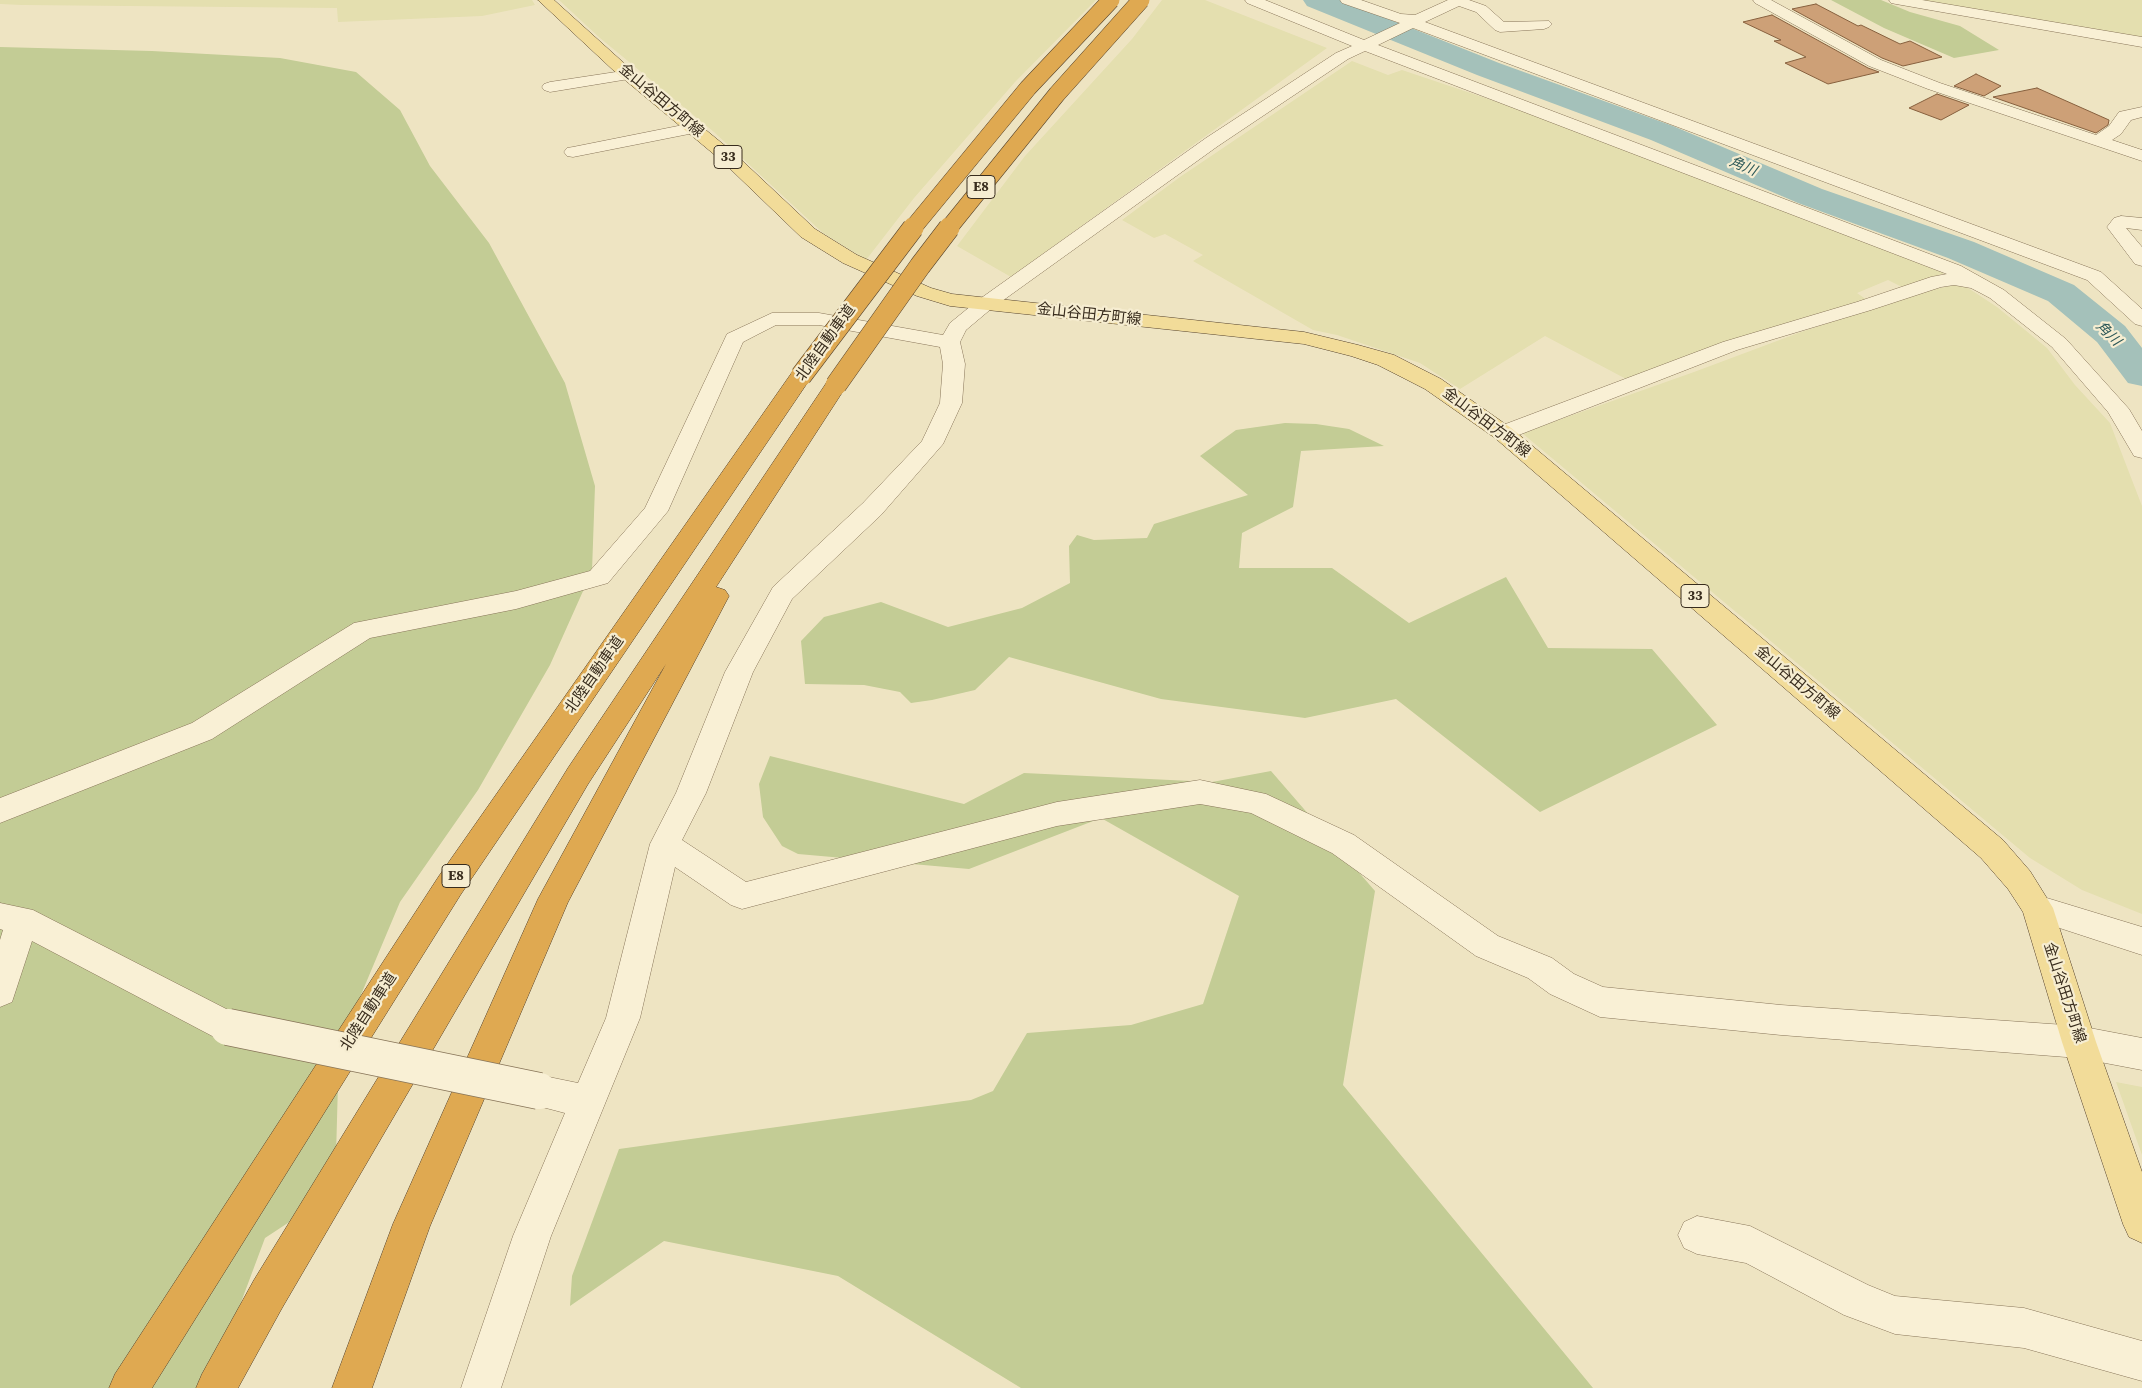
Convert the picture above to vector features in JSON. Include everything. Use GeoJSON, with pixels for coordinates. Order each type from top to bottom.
{"type":"FeatureCollection","features":[{"type":"Feature","properties":{"kind":"highway","name":"北陸自動車道"},"geometry":{"type":"LineString","coordinates":[[129,1388],[450,884],[801,376],[886,262],[946,186],[1028,88],[1111,0]]}},
{"type":"Feature","properties":{"kind":"highway","name":"E8"},"geometry":{"type":"LineString","coordinates":[[216,1388],[273,1286],[578,776],[810,424],[920,266],[977,192],[1057,94],[1141,0]]}},
{"type":"Feature","properties":{"kind":"highway"},"geometry":{"type":"LineString","coordinates":[[352,1388],[412,1224],[554,899],[672,676],[810,424]]}},
{"type":"Feature","properties":{"kind":"main road","name":"金山谷田方町線"},"geometry":{"type":"LineString","coordinates":[[545,0],[728,157],[808,233],[850,260],[924,292],[950,300],[1304,338],[1358,351],[1386,360],[1433,384],[1503,433],[1992,850],[2019,880],[2037,908],[2079,1042],[2142,1224]]}},
{"type":"Feature","properties":{"kind":"street"},"geometry":{"type":"LineString","coordinates":[[1252,0],[1824,222],[1954,270],[1997,294],[2059,343],[2118,409],[2142,451]]}},
{"type":"Feature","properties":{"kind":"street"},"geometry":{"type":"LineString","coordinates":[[1347,0],[1399,18],[1415,21],[1418,25],[1526,66],[2094,276],[2142,320]]}},
{"type":"Feature","properties":{"kind":"street"},"geometry":{"type":"LineString","coordinates":[[1760,0],[1875,63],[1934,86],[2142,156]]}},
{"type":"Feature","properties":{"kind":"street"},"geometry":{"type":"LineString","coordinates":[[1896,0],[2142,42]]}},
{"type":"Feature","properties":{"kind":"street"},"geometry":{"type":"LineString","coordinates":[[481,1388],[532,1236],[623,1018],[665,844],[691,793],[739,672],[782,593],[872,509],[932,444],[951,403],[954,364],[949,342],[957,327],[984,305],[1212,142],[1342,56],[1452,2],[1481,9],[1500,27],[1544,24]]}},
{"type":"Feature","properties":{"kind":"street"},"geometry":{"type":"LineString","coordinates":[[550,87],[629,74]]}},
{"type":"Feature","properties":{"kind":"street"},"geometry":{"type":"LineString","coordinates":[[2099,141],[2115,130],[2125,116],[2142,112]]}},
{"type":"Feature","properties":{"kind":"street"},"geometry":{"type":"LineString","coordinates":[[573,152],[693,128]]}},
{"type":"Feature","properties":{"kind":"street"},"geometry":{"type":"LineString","coordinates":[[2142,224],[2121,222],[2116,227],[2142,260]]}},
{"type":"Feature","properties":{"kind":"street"},"geometry":{"type":"LineString","coordinates":[[1503,433],[1730,346],[1864,306],[1938,281],[1954,279],[1977,283]]}},
{"type":"Feature","properties":{"kind":"street"},"geometry":{"type":"LineString","coordinates":[[0,811],[202,730],[363,630],[516,600],[599,577],[656,512],[734,338],[764,322],[772,319],[818,318],[949,342]]}},
{"type":"Feature","properties":{"kind":"street"},"geometry":{"type":"LineString","coordinates":[[665,844],[742,896],[1057,814],[1200,792],[1256,802],[1343,844],[1487,946],[1540,968],[1562,984],[1600,1002],[1781,1020],[2079,1042],[2142,1054]]}},
{"type":"Feature","properties":{"kind":"street"},"geometry":{"type":"LineString","coordinates":[[2037,908],[2142,941]]}},
{"type":"Feature","properties":{"kind":"street"},"geometry":{"type":"LineString","coordinates":[[0,992],[11,918],[228,1027],[587,1101]]}},
{"type":"Feature","properties":{"kind":"street"},"geometry":{"type":"LineString","coordinates":[[1697,1235],[1750,1245],[1858,1301],[1895,1315],[2024,1328],[2142,1361]]}},
{"type":"Feature","properties":{"kind":"shaded area"},"geometry":{"type":"Polygon","coordinates":[[[0,0],[532,0],[535,5],[482,16],[338,22],[337,8],[22,5],[0,4],[0,0]]]}},
{"type":"Feature","properties":{"kind":"shaded area"},"geometry":{"type":"Polygon","coordinates":[[[559,0],[1096,0],[1015,82],[914,198],[866,260],[823,233],[714,132],[600,38],[559,0]]]}},
{"type":"Feature","properties":{"kind":"shaded area"},"geometry":{"type":"Polygon","coordinates":[[[1162,0],[1205,0],[1327,48],[1011,277],[957,246],[1025,156],[1132,39],[1162,0]]]}},
{"type":"Feature","properties":{"kind":"shaded area"},"geometry":{"type":"Polygon","coordinates":[[[1913,0],[2142,0],[2142,38],[1913,0]]]}},
{"type":"Feature","properties":{"kind":"shaded area"},"geometry":{"type":"Polygon","coordinates":[[[1352,61],[1388,75],[1402,70],[1542,117],[1948,272],[1902,287],[1888,280],[1857,293],[1867,300],[1628,380],[1545,336],[1460,389],[1420,363],[1337,335],[1313,330],[1193,261],[1203,255],[1165,234],[1154,238],[1122,220],[1180,177],[1352,61]]]}},
{"type":"Feature","properties":{"kind":"shaded area"},"geometry":{"type":"Polygon","coordinates":[[[1958,284],[1968,288],[1997,307],[2047,348],[2075,385],[2110,423],[2142,506],[2142,914],[2082,890],[2030,858],[1522,433],[1801,332],[1923,292],[1958,284]]]}},
{"type":"Feature","properties":{"kind":"shaded area"},"geometry":{"type":"Polygon","coordinates":[[[2116,1082],[2142,1087],[2142,1155],[2116,1082]]]}},
{"type":"Feature","properties":{"kind":"green space"},"geometry":{"type":"Polygon","coordinates":[[[1831,0],[1881,0],[1910,12],[1960,26],[1999,50],[1954,58],[1884,28],[1831,0]]]}},
{"type":"Feature","properties":{"kind":"green space"},"geometry":{"type":"Polygon","coordinates":[[[0,47],[152,51],[280,58],[356,72],[400,110],[430,166],[489,243],[565,383],[595,486],[592,571],[550,665],[478,790],[400,902],[339,1047],[335,1192],[265,1238],[209,1388],[0,1388],[0,47]]]}},
{"type":"Feature","properties":{"kind":"green space"},"geometry":{"type":"Polygon","coordinates":[[[1285,423],[1316,424],[1349,429],[1384,446],[1301,451],[1293,507],[1242,533],[1239,568],[1332,568],[1409,623],[1506,577],[1548,648],[1652,649],[1717,725],[1540,812],[1396,699],[1305,718],[1161,699],[1009,657],[975,690],[911,703],[900,692],[864,685],[805,684],[801,641],[824,617],[881,602],[948,627],[1022,608],[1070,583],[1069,546],[1077,535],[1094,540],[1147,538],[1154,524],[1248,495],[1200,456],[1236,430],[1285,423]]]}},
{"type":"Feature","properties":{"kind":"green space"},"geometry":{"type":"Polygon","coordinates":[[[770,756],[964,804],[1024,773],[1212,782],[1271,771],[1375,891],[1343,1085],[1593,1388],[1021,1388],[838,1276],[664,1241],[570,1306],[572,1276],[619,1149],[971,1100],[993,1091],[1027,1033],[1131,1025],[1203,1004],[1239,896],[1101,818],[969,869],[798,854],[782,846],[763,817],[759,784],[770,756]]]}},
{"type":"Feature","properties":{"kind":"building"},"geometry":{"type":"Polygon","coordinates":[[[1816,4],[1858,26],[1861,25],[1900,44],[1910,41],[1942,57],[1903,66],[1882,58],[1792,9],[1816,4]]]}},
{"type":"Feature","properties":{"kind":"building"},"geometry":{"type":"Polygon","coordinates":[[[1772,15],[1868,68],[1879,72],[1828,84],[1785,63],[1806,57],[1774,41],[1781,40],[1743,22],[1772,15]]]}},
{"type":"Feature","properties":{"kind":"building"},"geometry":{"type":"Polygon","coordinates":[[[1976,74],[2001,86],[1984,96],[1954,86],[1976,74]]]}},
{"type":"Feature","properties":{"kind":"building"},"geometry":{"type":"Polygon","coordinates":[[[2037,88],[2109,120],[2108,125],[2096,133],[1993,97],[2037,88]]]}},
{"type":"Feature","properties":{"kind":"building"},"geometry":{"type":"Polygon","coordinates":[[[1937,94],[1969,105],[1941,120],[1909,108],[1937,94]]]}},
{"type":"Feature","properties":{"kind":"waterway","name":"角川"},"geometry":{"type":"LineString","coordinates":[[1317,0],[1488,69],[1662,133],[1810,196],[1961,250],[2061,293],[2111,334],[2142,374]]}}]}
